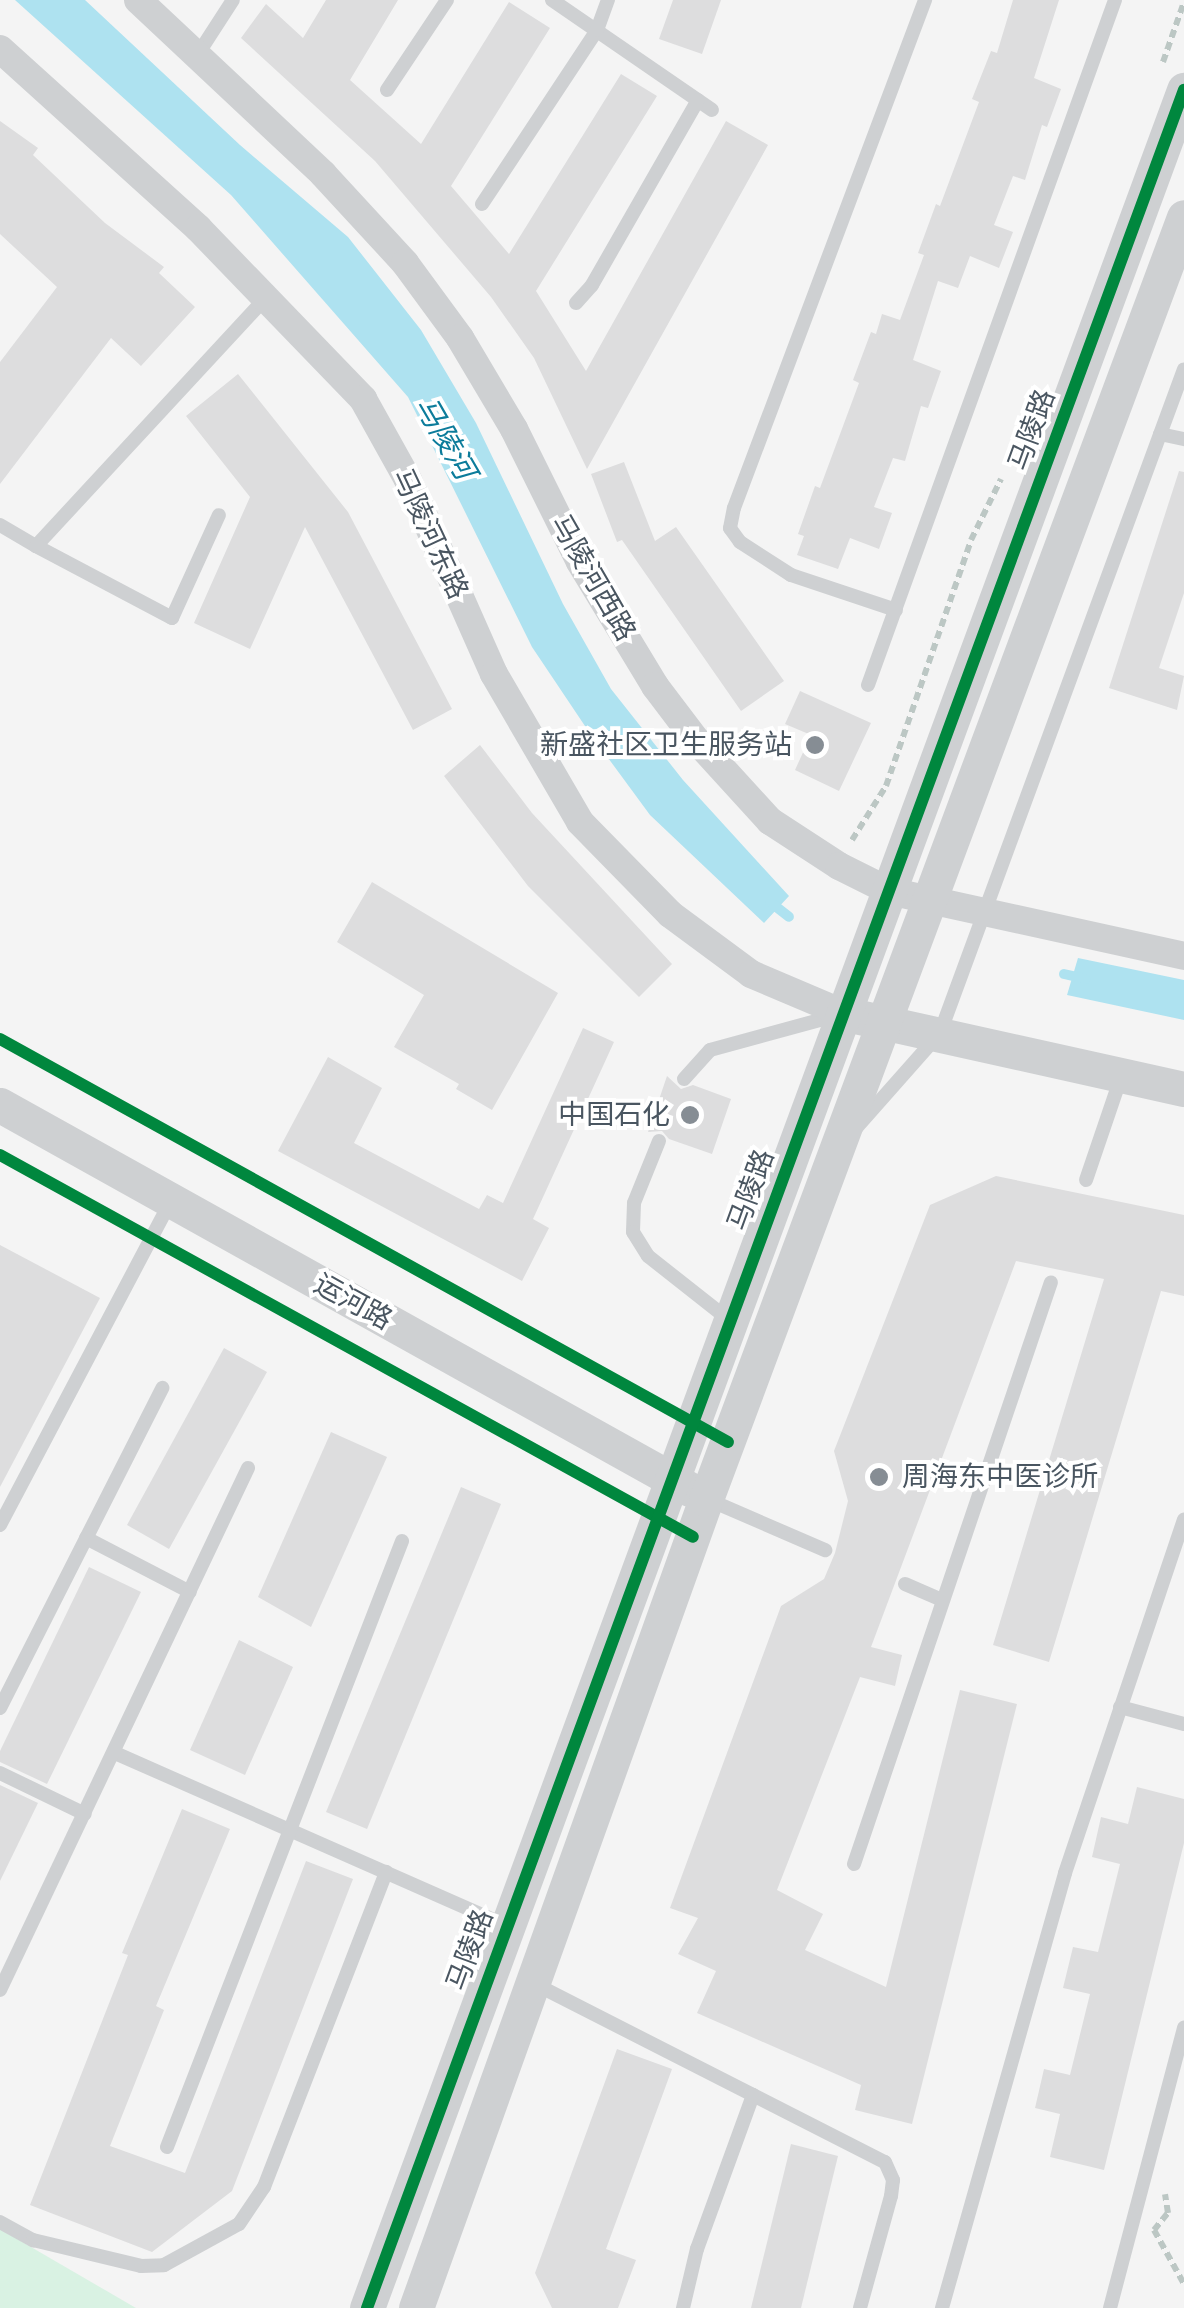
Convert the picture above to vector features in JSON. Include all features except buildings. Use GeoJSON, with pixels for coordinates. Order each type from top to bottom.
{"type":"FeatureCollection","features":[{"type":"Feature","properties":{"kind":"street","name":"马陵河西路"},"geometry":{"type":"LineString","coordinates":[[138,0],[334,187],[405,263],[460,338],[514,429],[580,562],[656,686],[696,740],[770,821],[839,866],[890,891],[1184,956]]}},
{"type":"Feature","properties":{"kind":"street","name":"马陵河东路"},"geometry":{"type":"LineString","coordinates":[[0,49],[198,228],[363,399],[408,480],[494,674],[580,822],[670,914],[750,974],[843,1013]]}},
{"type":"Feature","properties":{"kind":"street","name":"马陵路"},"geometry":{"type":"LineString","coordinates":[[367,2308],[1184,90]]}},
{"type":"Feature","properties":{"kind":"street"},"geometry":{"type":"LineString","coordinates":[[416,2308],[706,1499],[1184,217]]}},
{"type":"Feature","properties":{"kind":"street"},"geometry":{"type":"LineString","coordinates":[[843,1013],[1184,1089]]}},
{"type":"Feature","properties":{"kind":"street","name":"运河路"},"geometry":{"type":"LineString","coordinates":[[0,1105],[706,1499]]}},
{"type":"Feature","properties":{"kind":"lane"},"geometry":{"type":"LineString","coordinates":[[198,54],[233,0]]}},
{"type":"Feature","properties":{"kind":"lane"},"geometry":{"type":"LineString","coordinates":[[387,90],[447,0]]}},
{"type":"Feature","properties":{"kind":"lane"},"geometry":{"type":"LineString","coordinates":[[552,0],[712,110]]}},
{"type":"Feature","properties":{"kind":"lane"},"geometry":{"type":"LineString","coordinates":[[482,204],[597,30],[608,0]]}},
{"type":"Feature","properties":{"kind":"lane"},"geometry":{"type":"LineString","coordinates":[[896,610],[791,575],[740,542],[730,528],[734,508],[924,0]]}},
{"type":"Feature","properties":{"kind":"lane"},"geometry":{"type":"LineString","coordinates":[[868,685],[1115,0]]}},
{"type":"Feature","properties":{"kind":"lane"},"geometry":{"type":"LineString","coordinates":[[576,303],[592,285],[698,100]]}},
{"type":"Feature","properties":{"kind":"lane"},"geometry":{"type":"LineString","coordinates":[[36,546],[266,298]]}},
{"type":"Feature","properties":{"kind":"lane"},"geometry":{"type":"LineString","coordinates":[[836,1151],[940,1034],[1184,369]]}},
{"type":"Feature","properties":{"kind":"lane"},"geometry":{"type":"LineString","coordinates":[[1160,434],[1184,439]]}},
{"type":"Feature","properties":{"kind":"lane"},"geometry":{"type":"LineString","coordinates":[[0,525],[172,618],[219,515]]}},
{"type":"Feature","properties":{"kind":"lane"},"geometry":{"type":"LineString","coordinates":[[684,1079],[710,1050],[843,1013]]}},
{"type":"Feature","properties":{"kind":"lane"},"geometry":{"type":"LineString","coordinates":[[1086,1180],[1122,1074]]}},
{"type":"Feature","properties":{"kind":"lane"},"geometry":{"type":"LineString","coordinates":[[660,1141],[634,1203],[633,1232],[648,1256],[729,1320]]}},
{"type":"Feature","properties":{"kind":"lane"},"geometry":{"type":"LineString","coordinates":[[0,1525],[171,1200]]}},
{"type":"Feature","properties":{"kind":"lane"},"geometry":{"type":"LineString","coordinates":[[854,1864],[1051,1282]]}},
{"type":"Feature","properties":{"kind":"lane"},"geometry":{"type":"LineString","coordinates":[[0,1708],[162,1388]]}},
{"type":"Feature","properties":{"kind":"lane"},"geometry":{"type":"LineString","coordinates":[[0,1990],[248,1468]]}},
{"type":"Feature","properties":{"kind":"lane"},"geometry":{"type":"LineString","coordinates":[[706,1499],[825,1550]]}},
{"type":"Feature","properties":{"kind":"lane"},"geometry":{"type":"LineString","coordinates":[[942,2308],[1059,1891],[1184,1519]]}},
{"type":"Feature","properties":{"kind":"lane"},"geometry":{"type":"LineString","coordinates":[[86,1538],[190,1592]]}},
{"type":"Feature","properties":{"kind":"lane"},"geometry":{"type":"LineString","coordinates":[[167,2147],[402,1541]]}},
{"type":"Feature","properties":{"kind":"lane"},"geometry":{"type":"LineString","coordinates":[[905,1584],[942,1600]]}},
{"type":"Feature","properties":{"kind":"lane"},"geometry":{"type":"LineString","coordinates":[[1120,1707],[1184,1724]]}},
{"type":"Feature","properties":{"kind":"lane"},"geometry":{"type":"LineString","coordinates":[[115,1753],[506,1925]]}},
{"type":"Feature","properties":{"kind":"lane"},"geometry":{"type":"LineString","coordinates":[[0,1773],[85,1814]]}},
{"type":"Feature","properties":{"kind":"lane"},"geometry":{"type":"LineString","coordinates":[[0,2222],[33,2240],[142,2266],[164,2265],[239,2224],[264,2187],[386,1872]]}},
{"type":"Feature","properties":{"kind":"lane"},"geometry":{"type":"LineString","coordinates":[[532,1982],[885,2162],[893,2180],[891,2196],[860,2308]]}},
{"type":"Feature","properties":{"kind":"lane"},"geometry":{"type":"LineString","coordinates":[[1110,2308],[1184,2028]]}},
{"type":"Feature","properties":{"kind":"lane"},"geometry":{"type":"LineString","coordinates":[[684,2308],[696,2249],[753,2095]]}},
{"type":"Feature","properties":{"kind":"path"},"geometry":{"type":"LineString","coordinates":[[1154,2230],[1184,2284]]}},
{"type":"Feature","properties":{"kind":"green space"},"geometry":{"type":"Polygon","coordinates":[[[0,2229],[136,2308],[0,2308],[0,2229]]]}},
{"type":"Feature","properties":{"kind":"water"},"geometry":{"type":"Polygon","coordinates":[[[15,0],[85,0],[240,145],[348,237],[421,330],[476,423],[563,604],[611,689],[683,780],[789,896],[764,923],[650,815],[589,732],[532,647],[408,397],[231,195],[15,0]]]}},
{"type":"Feature","properties":{"kind":"water"},"geometry":{"type":"Polygon","coordinates":[[[1078,958],[1184,980],[1184,1020],[1067,995],[1078,958]]]}},
{"type":"Feature","properties":{"kind":"waterway","name":"马陵河"},"geometry":{"type":"LineString","coordinates":[[770,902],[789,917]]}},
{"type":"Feature","properties":{"kind":"waterway","name":"马陵河"},"geometry":{"type":"LineString","coordinates":[[1064,974],[1085,979]]}},
{"type":"Feature","properties":{"kind":"cycle path"},"geometry":{"type":"LineString","coordinates":[[367,2308],[1184,90]]}},
{"type":"Feature","properties":{"kind":"cycle path"},"geometry":{"type":"LineString","coordinates":[[0,1039],[728,1442]]}},
{"type":"Feature","properties":{"kind":"cycle path"},"geometry":{"type":"LineString","coordinates":[[0,1155],[693,1537]]}},
{"type":"Feature","properties":{"kind":"place","name":"新盛社区卫生服务站"},"geometry":{"type":"Point","coordinates":[815,745]}},
{"type":"Feature","properties":{"kind":"place","name":"中国石化"},"geometry":{"type":"Point","coordinates":[690,1115]}},
{"type":"Feature","properties":{"kind":"place","name":"周海东中医诊所"},"geometry":{"type":"Point","coordinates":[879,1477]}}]}
